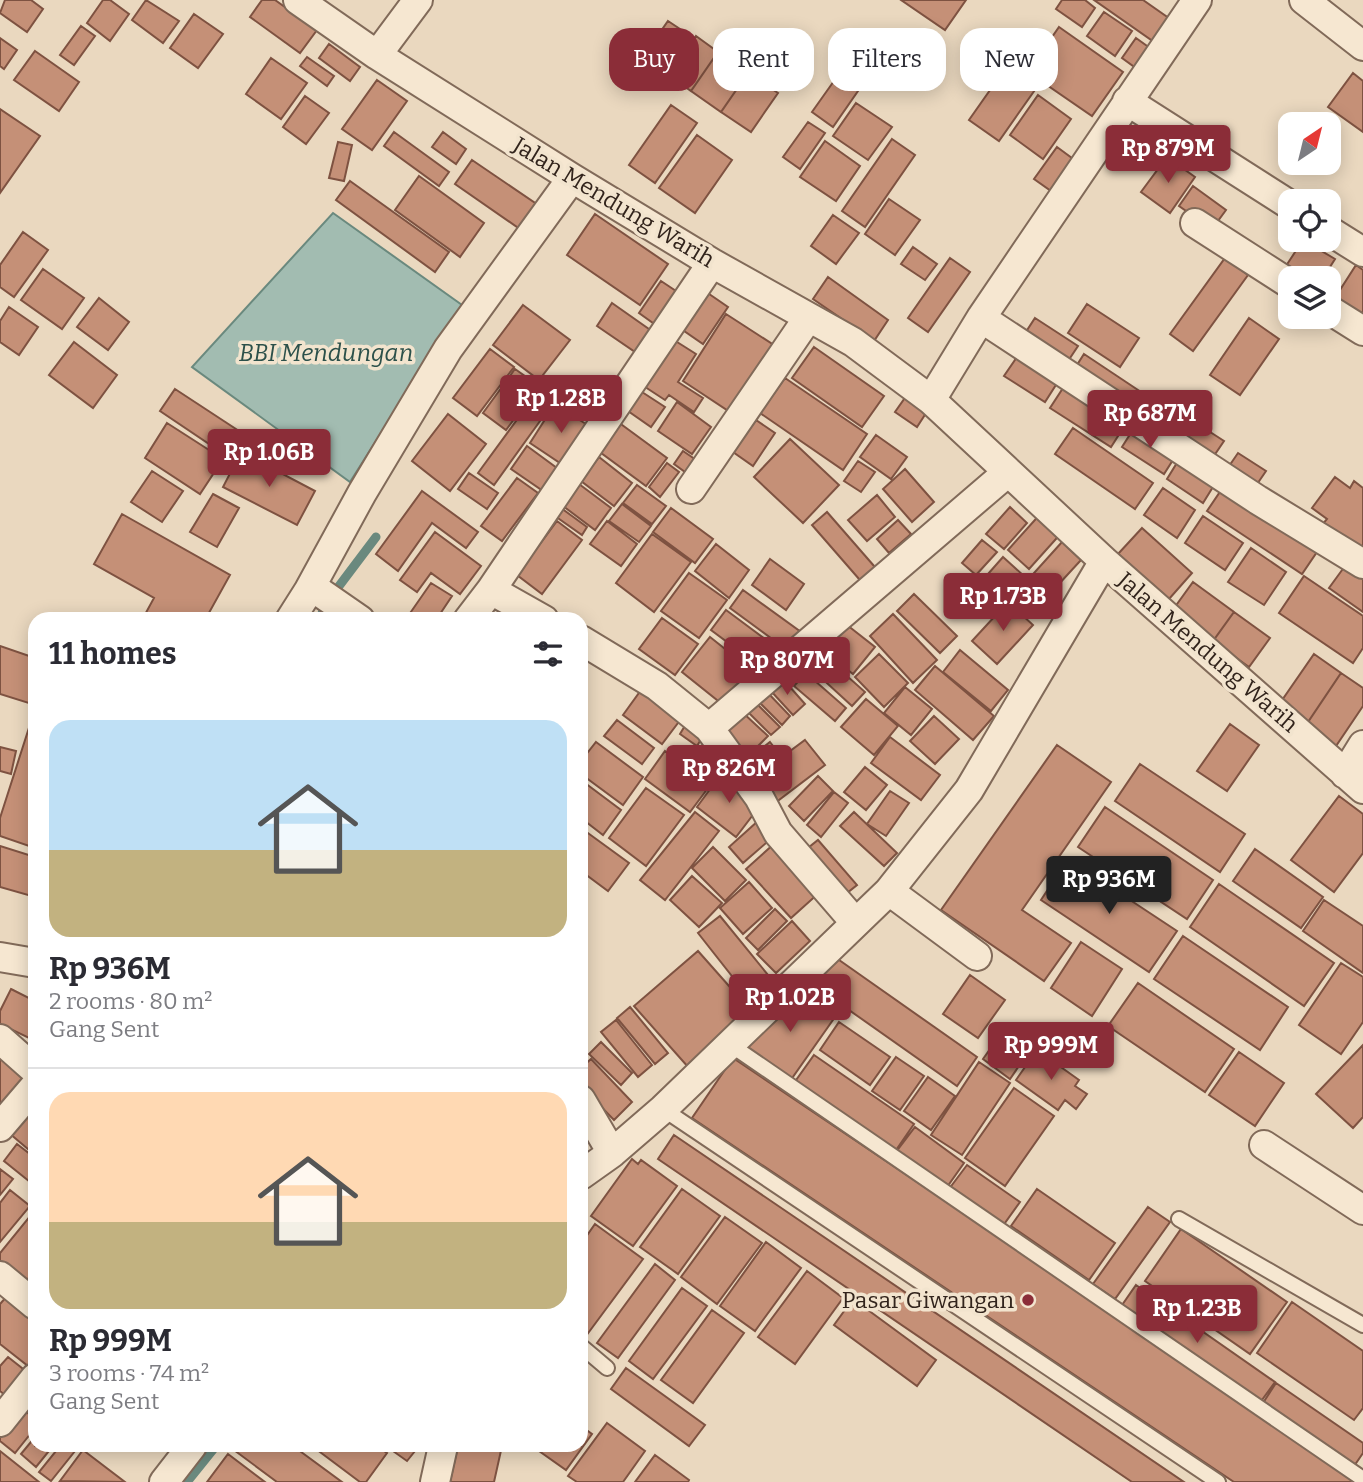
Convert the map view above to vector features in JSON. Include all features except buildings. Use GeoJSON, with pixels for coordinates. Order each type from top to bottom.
{"type":"FeatureCollection","features":[{"type":"Feature","properties":{"kind":"street","name":"Jalan Mendung Warih"},"geometry":{"type":"LineString","coordinates":[[298,0],[377,55],[572,178],[712,263],[853,342],[931,400],[1104,561],[1356,768]]}},
{"type":"Feature","properties":{"kind":"street"},"geometry":{"type":"LineString","coordinates":[[377,55],[418,0]]}},
{"type":"Feature","properties":{"kind":"street"},"geometry":{"type":"LineString","coordinates":[[931,400],[981,318],[1197,0]]}},
{"type":"Feature","properties":{"kind":"street"},"geometry":{"type":"LineString","coordinates":[[1304,0],[1363,47]]}},
{"type":"Feature","properties":{"kind":"street"},"geometry":{"type":"LineString","coordinates":[[1128,100],[1278,197]]}},
{"type":"Feature","properties":{"kind":"street"},"geometry":{"type":"LineString","coordinates":[[296,612],[315,592],[362,493],[448,349],[572,178]]}},
{"type":"Feature","properties":{"kind":"street"},"geometry":{"type":"LineString","coordinates":[[1195,223],[1278,276]]}},
{"type":"Feature","properties":{"kind":"street"},"geometry":{"type":"LineString","coordinates":[[1341,238],[1363,252]]}},
{"type":"Feature","properties":{"kind":"street"},"geometry":{"type":"LineString","coordinates":[[474,612],[712,263]]}},
{"type":"Feature","properties":{"kind":"street"},"geometry":{"type":"LineString","coordinates":[[1341,317],[1363,331]]}},
{"type":"Feature","properties":{"kind":"street"},"geometry":{"type":"LineString","coordinates":[[691,489],[808,318]]}},
{"type":"Feature","properties":{"kind":"street"},"geometry":{"type":"LineString","coordinates":[[981,318],[1258,500],[1363,564]]}},
{"type":"Feature","properties":{"kind":"street"},"geometry":{"type":"LineString","coordinates":[[709,728],[1008,472]]}},
{"type":"Feature","properties":{"kind":"street"},"geometry":{"type":"LineString","coordinates":[[588,1170],[663,1109],[854,921],[889,891],[969,790],[1104,561]]}},
{"type":"Feature","properties":{"kind":"street"},"geometry":{"type":"LineString","coordinates":[[491,590],[530,612]]}},
{"type":"Feature","properties":{"kind":"street"},"geometry":{"type":"LineString","coordinates":[[315,592],[349,612]]}},
{"type":"Feature","properties":{"kind":"street"},"geometry":{"type":"LineString","coordinates":[[588,644],[657,686],[709,728],[759,797],[778,833],[854,921]]}},
{"type":"Feature","properties":{"kind":"street"},"geometry":{"type":"LineString","coordinates":[[889,891],[977,956]]}},
{"type":"Feature","properties":{"kind":"street"},"geometry":{"type":"LineString","coordinates":[[0,957],[28,962]]}},
{"type":"Feature","properties":{"kind":"street"},"geometry":{"type":"LineString","coordinates":[[0,1039],[28,1064]]}},
{"type":"Feature","properties":{"kind":"street"},"geometry":{"type":"LineString","coordinates":[[0,1127],[28,1094]]}},
{"type":"Feature","properties":{"kind":"street"},"geometry":{"type":"LineString","coordinates":[[588,1112],[612,1153]]}},
{"type":"Feature","properties":{"kind":"street"},"geometry":{"type":"LineString","coordinates":[[1264,1145],[1363,1210]]}},
{"type":"Feature","properties":{"kind":"street"},"geometry":{"type":"LineString","coordinates":[[0,1276],[28,1299]]}},
{"type":"Feature","properties":{"kind":"street"},"geometry":{"type":"LineString","coordinates":[[0,1422],[28,1387]]}},
{"type":"Feature","properties":{"kind":"street"},"geometry":{"type":"LineString","coordinates":[[164,1482],[187,1452]]}},
{"type":"Feature","properties":{"kind":"street"},"geometry":{"type":"LineString","coordinates":[[435,1482],[442,1452]]}},
{"type":"Feature","properties":{"kind":"lane"},"geometry":{"type":"LineString","coordinates":[[728,1043],[1363,1479]]}},
{"type":"Feature","properties":{"kind":"lane"},"geometry":{"type":"LineString","coordinates":[[663,1109],[1218,1482]]}},
{"type":"Feature","properties":{"kind":"lane"},"geometry":{"type":"LineString","coordinates":[[1179,1219],[1363,1325]]}},
{"type":"Feature","properties":{"kind":"lane"},"geometry":{"type":"LineString","coordinates":[[588,1352],[607,1368]]}},
{"type":"Feature","properties":{"kind":"water","name":"BBI Mendungan"},"geometry":{"type":"Polygon","coordinates":[[[333,213],[462,305],[350,482],[192,367],[333,213]]]}},
{"type":"Feature","properties":{"kind":"waterway"},"geometry":{"type":"LineString","coordinates":[[323,612],[327,602],[376,537]]}},
{"type":"Feature","properties":{"kind":"waterway"},"geometry":{"type":"LineString","coordinates":[[187,1482],[211,1452]]}},
{"type":"Feature","properties":{"kind":"place","name":"Pasar Giwangan"},"geometry":{"type":"Point","coordinates":[1028,1300]}}]}
